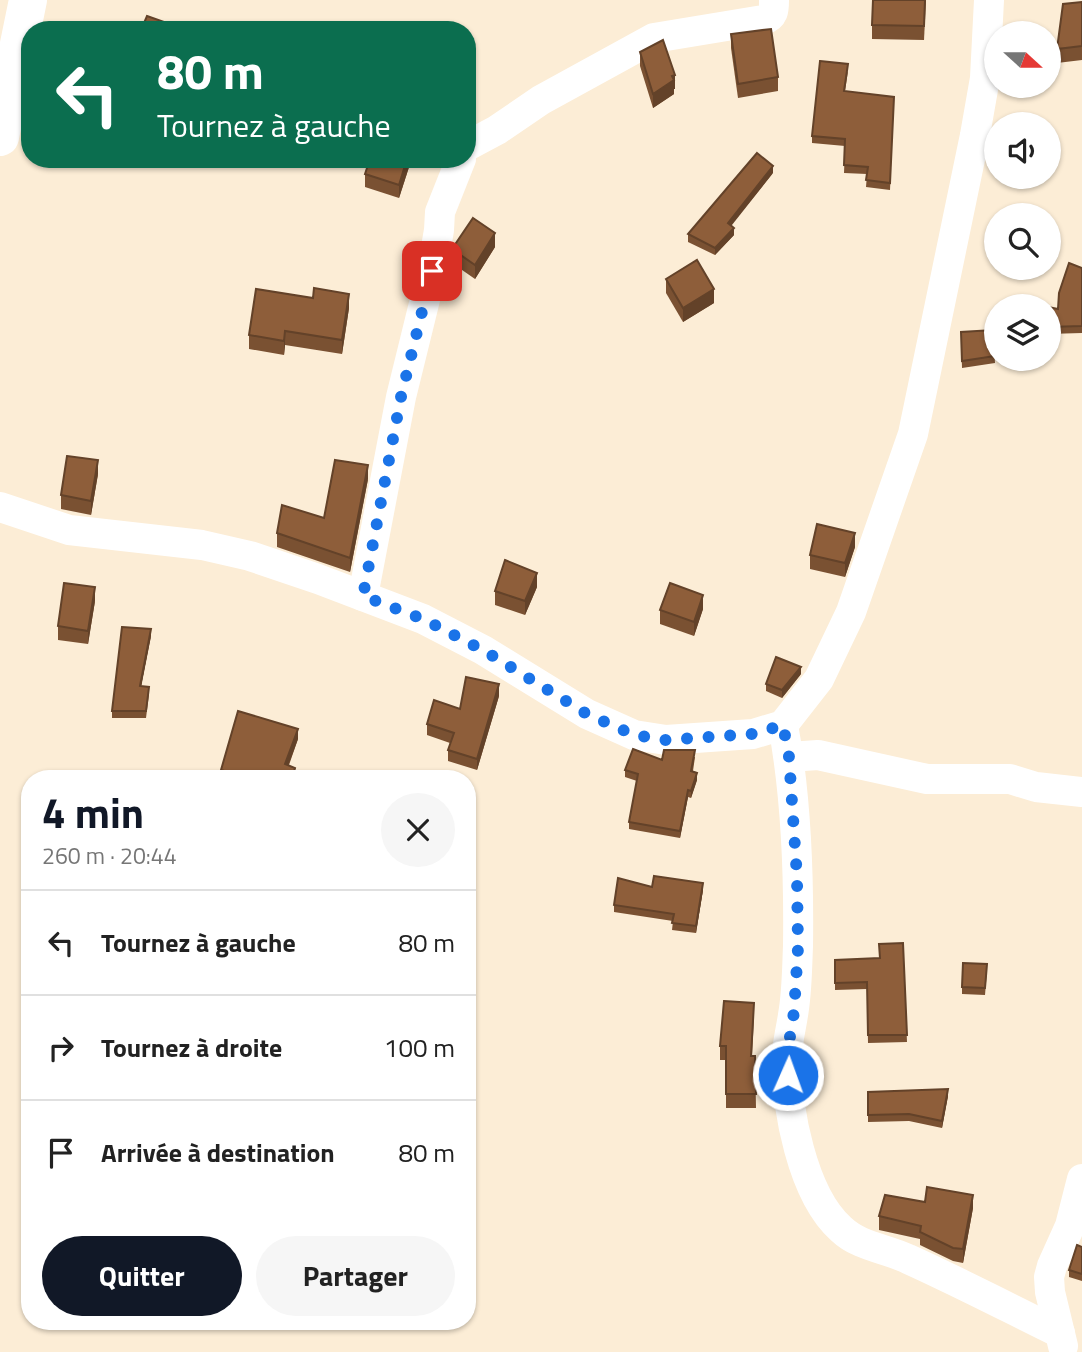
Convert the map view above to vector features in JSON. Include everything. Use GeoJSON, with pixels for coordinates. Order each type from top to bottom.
{"type":"FeatureCollection","features":[{"type":"Feature","properties":{"kind":"highway"},"geometry":{"type":"LineString","coordinates":[[24,21],[28,0]]}},
{"type":"Feature","properties":{"kind":"highway"},"geometry":{"type":"LineString","coordinates":[[0,137],[21,34]]}},
{"type":"Feature","properties":{"kind":"street"},"geometry":{"type":"LineString","coordinates":[[476,141],[541,100],[654,38],[770,18],[774,0]]}},
{"type":"Feature","properties":{"kind":"street"},"geometry":{"type":"LineString","coordinates":[[0,507],[69,530],[202,545],[250,556],[363,596],[423,619],[483,650],[587,714],[634,735],[666,740],[753,734],[783,725],[818,679],[851,612],[913,434],[985,78],[989,0]]}},
{"type":"Feature","properties":{"kind":"street"},"geometry":{"type":"LineString","coordinates":[[363,596],[401,397],[432,271],[440,212],[457,168]]}},
{"type":"Feature","properties":{"kind":"street"},"geometry":{"type":"LineString","coordinates":[[783,725],[789,757],[797,877],[798,948],[794,1012],[787,1055],[788,1075],[794,1133],[817,1199],[842,1231],[866,1245],[905,1257],[1062,1342]]}},
{"type":"Feature","properties":{"kind":"street"},"geometry":{"type":"LineString","coordinates":[[789,757],[818,755],[927,779],[1010,779],[1036,788],[1082,792]]}},
{"type":"Feature","properties":{"kind":"street"},"geometry":{"type":"LineString","coordinates":[[1062,1342],[1049,1277],[1070,1226],[1082,1179]]}},
{"type":"Feature","properties":{"kind":"building"},"geometry":{"type":"Polygon","coordinates":[[[873,0],[925,0],[924,26],[872,25],[873,0]]]}},
{"type":"Feature","properties":{"kind":"building"},"geometry":{"type":"Polygon","coordinates":[[[1082,2],[1082,46],[1061,49],[1063,4],[1082,2]]]}},
{"type":"Feature","properties":{"kind":"building"},"geometry":{"type":"Polygon","coordinates":[[[147,16],[161,21],[145,21],[147,16]]]}},
{"type":"Feature","properties":{"kind":"building"},"geometry":{"type":"Polygon","coordinates":[[[771,29],[778,77],[738,84],[731,34],[771,29]]]}},
{"type":"Feature","properties":{"kind":"building"},"geometry":{"type":"Polygon","coordinates":[[[663,40],[675,75],[672,76],[674,80],[653,94],[640,52],[663,40]]]}},
{"type":"Feature","properties":{"kind":"building"},"geometry":{"type":"Polygon","coordinates":[[[820,61],[848,64],[844,91],[894,97],[890,183],[866,180],[868,167],[844,165],[845,139],[812,136],[820,61]]]}},
{"type":"Feature","properties":{"kind":"building"},"geometry":{"type":"Polygon","coordinates":[[[757,153],[773,166],[728,223],[734,228],[715,248],[688,234],[757,153]]]}},
{"type":"Feature","properties":{"kind":"building"},"geometry":{"type":"Polygon","coordinates":[[[367,168],[404,168],[399,185],[365,174],[367,168]]]}},
{"type":"Feature","properties":{"kind":"building"},"geometry":{"type":"Polygon","coordinates":[[[473,218],[495,233],[475,265],[452,249],[473,218]]]}},
{"type":"Feature","properties":{"kind":"building"},"geometry":{"type":"Polygon","coordinates":[[[697,260],[714,289],[683,308],[666,279],[697,260]]]}},
{"type":"Feature","properties":{"kind":"building"},"geometry":{"type":"Polygon","coordinates":[[[1069,263],[1082,268],[1082,326],[1061,327],[1059,293],[1069,263]]]}},
{"type":"Feature","properties":{"kind":"building"},"geometry":{"type":"Polygon","coordinates":[[[314,288],[349,294],[342,340],[285,331],[284,341],[249,335],[256,289],[313,298],[314,288]]]}},
{"type":"Feature","properties":{"kind":"building"},"geometry":{"type":"Polygon","coordinates":[[[984,331],[984,358],[962,361],[961,332],[984,331]]]}},
{"type":"Feature","properties":{"kind":"building"},"geometry":{"type":"Polygon","coordinates":[[[67,456],[98,460],[91,501],[61,495],[67,456]]]}},
{"type":"Feature","properties":{"kind":"building"},"geometry":{"type":"Polygon","coordinates":[[[335,460],[368,465],[350,558],[277,533],[282,505],[324,518],[335,460]]]}},
{"type":"Feature","properties":{"kind":"building"},"geometry":{"type":"Polygon","coordinates":[[[817,524],[855,533],[845,563],[810,555],[817,524]]]}},
{"type":"Feature","properties":{"kind":"building"},"geometry":{"type":"Polygon","coordinates":[[[505,560],[537,573],[525,601],[495,591],[505,560]]]}},
{"type":"Feature","properties":{"kind":"building"},"geometry":{"type":"Polygon","coordinates":[[[64,583],[95,587],[88,631],[58,626],[64,583]]]}},
{"type":"Feature","properties":{"kind":"building"},"geometry":{"type":"Polygon","coordinates":[[[670,583],[703,595],[694,622],[660,610],[670,583]]]}},
{"type":"Feature","properties":{"kind":"building"},"geometry":{"type":"Polygon","coordinates":[[[122,627],[151,629],[140,686],[149,687],[146,711],[112,711],[122,627]]]}},
{"type":"Feature","properties":{"kind":"building"},"geometry":{"type":"Polygon","coordinates":[[[776,657],[801,667],[782,690],[766,684],[776,657]]]}},
{"type":"Feature","properties":{"kind":"building"},"geometry":{"type":"Polygon","coordinates":[[[466,677],[499,684],[477,759],[448,750],[454,733],[427,724],[434,700],[460,709],[466,677]]]}},
{"type":"Feature","properties":{"kind":"building"},"geometry":{"type":"Polygon","coordinates":[[[238,711],[298,729],[285,764],[294,770],[221,770],[238,711]]]}},
{"type":"Feature","properties":{"kind":"building"},"geometry":{"type":"Polygon","coordinates":[[[633,749],[662,760],[664,750],[695,750],[691,771],[697,773],[691,791],[688,790],[680,831],[629,822],[638,774],[625,770],[633,749]]]}},
{"type":"Feature","properties":{"kind":"building"},"geometry":{"type":"Polygon","coordinates":[[[654,876],[703,883],[696,926],[672,923],[674,914],[614,905],[618,878],[652,887],[654,876]]]}},
{"type":"Feature","properties":{"kind":"building"},"geometry":{"type":"Polygon","coordinates":[[[903,943],[907,1035],[868,1035],[867,982],[835,983],[835,960],[880,958],[879,944],[903,943]]]}},
{"type":"Feature","properties":{"kind":"building"},"geometry":{"type":"Polygon","coordinates":[[[963,963],[987,964],[985,988],[962,987],[963,963]]]}},
{"type":"Feature","properties":{"kind":"building"},"geometry":{"type":"Polygon","coordinates":[[[724,1001],[754,1003],[751,1056],[755,1056],[756,1094],[726,1094],[726,1046],[720,1046],[724,1001]]]}},
{"type":"Feature","properties":{"kind":"building"},"geometry":{"type":"Polygon","coordinates":[[[948,1089],[942,1121],[909,1114],[868,1115],[868,1092],[948,1089]]]}},
{"type":"Feature","properties":{"kind":"building"},"geometry":{"type":"Polygon","coordinates":[[[927,1187],[973,1195],[963,1249],[953,1248],[920,1232],[921,1226],[879,1216],[885,1195],[925,1202],[927,1187]]]}},
{"type":"Feature","properties":{"kind":"building"},"geometry":{"type":"Polygon","coordinates":[[[1077,1245],[1082,1247],[1082,1274],[1069,1270],[1077,1245]]]}},
{"type":"Feature","properties":{"kind":"route"},"geometry":{"type":"LineString","coordinates":[[432,271],[416,327],[401,397],[363,596],[423,619],[483,650],[587,714],[634,735],[666,740],[753,734],[783,725],[789,757],[797,877],[798,948],[794,1012],[787,1055],[788,1075]]}}]}
